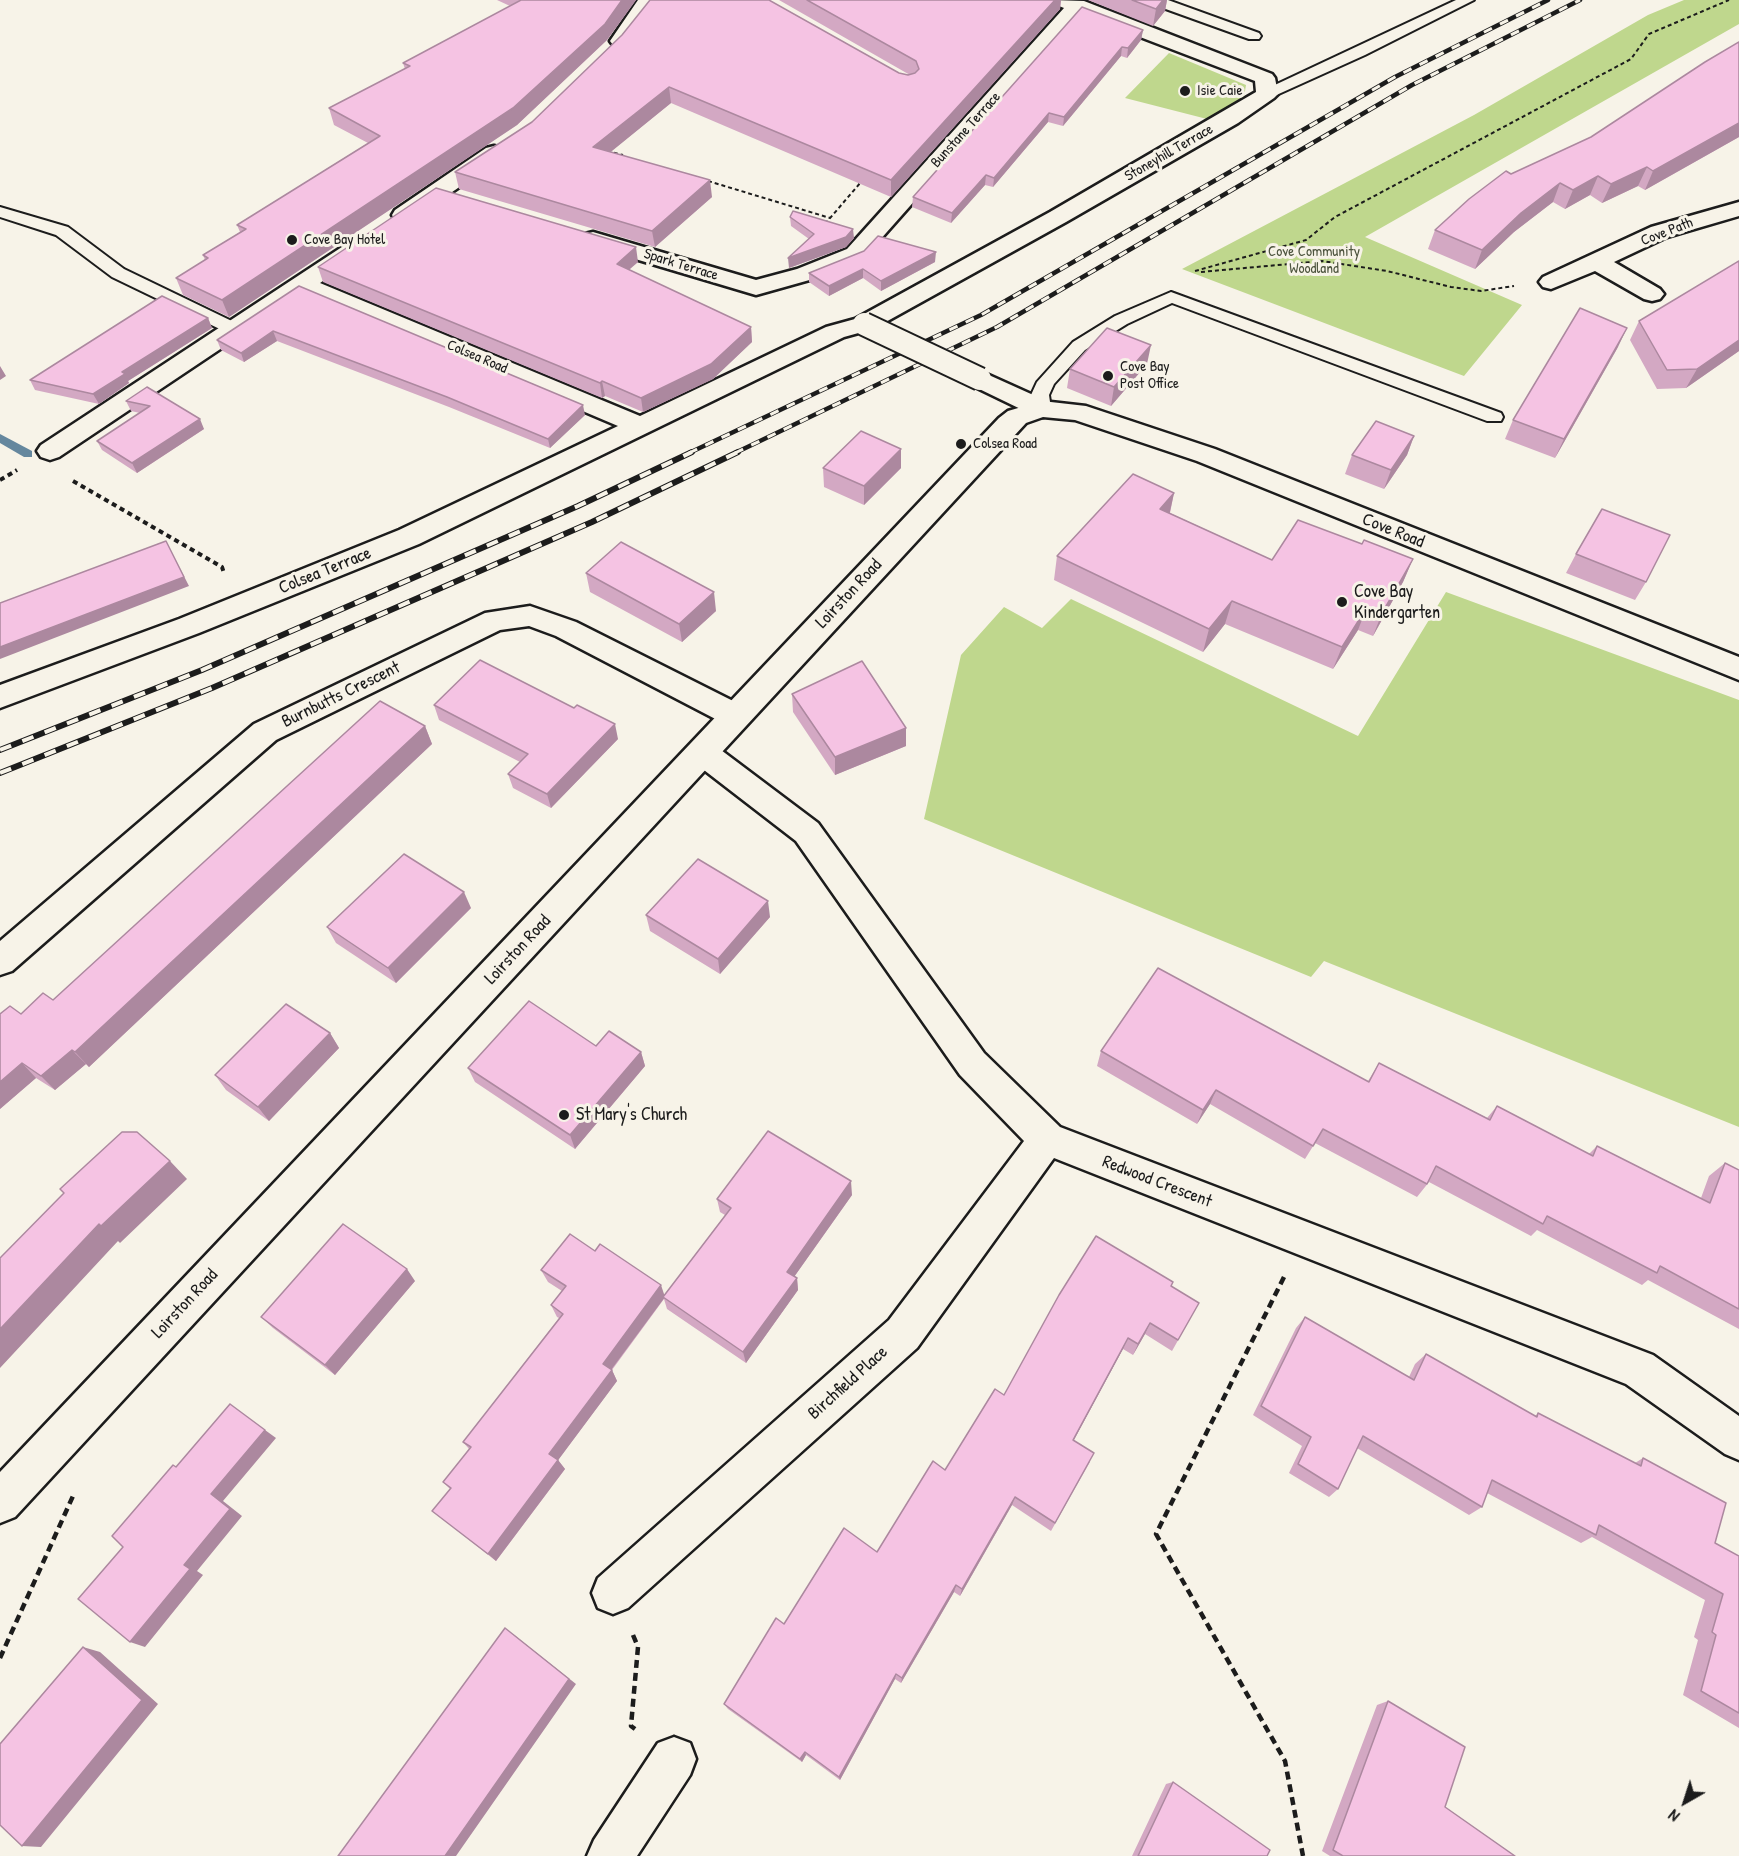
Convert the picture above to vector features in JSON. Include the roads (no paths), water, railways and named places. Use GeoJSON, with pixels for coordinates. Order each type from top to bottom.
{"type":"FeatureCollection","features":[{"type":"Feature","properties":{"kind":"street"},"geometry":{"type":"LineString","coordinates":[[602,60],[632,26],[648,0]]}},
{"type":"Feature","properties":{"kind":"street"},"geometry":{"type":"LineString","coordinates":[[1069,3],[1265,78],[1267,94]]}},
{"type":"Feature","properties":{"kind":"street","name":"Bunstane Terrace"},"geometry":{"type":"LineString","coordinates":[[855,254],[1069,3]]}},
{"type":"Feature","properties":{"kind":"street","name":"Stoneyhill Terrace"},"geometry":{"type":"LineString","coordinates":[[864,324],[1068,211],[1230,118],[1267,94]]}},
{"type":"Feature","properties":{"kind":"street"},"geometry":{"type":"LineString","coordinates":[[50,451],[302,284],[510,142]]}},
{"type":"Feature","properties":{"kind":"street"},"geometry":{"type":"LineString","coordinates":[[436,192],[459,199]]}},
{"type":"Feature","properties":{"kind":"street","name":"Cove Path"},"geometry":{"type":"LineString","coordinates":[[1551,282],[1659,232],[1739,210]]}},
{"type":"Feature","properties":{"kind":"street","name":"Spark Terrace"},"geometry":{"type":"LineString","coordinates":[[573,233],[756,288],[805,274],[855,254]]}},
{"type":"Feature","properties":{"kind":"street"},"geometry":{"type":"LineString","coordinates":[[1597,262],[1652,294]]}},
{"type":"Feature","properties":{"kind":"street","name":"Colsea Road"},"geometry":{"type":"LineString","coordinates":[[302,284],[641,426]]}},
{"type":"Feature","properties":{"kind":"street"},"geometry":{"type":"LineString","coordinates":[[641,426],[835,332],[864,324],[1042,409]]}},
{"type":"Feature","properties":{"kind":"street","name":"Cove Road"},"geometry":{"type":"LineString","coordinates":[[1042,409],[1077,412],[1206,455],[1739,669]]}},
{"type":"Feature","properties":{"kind":"street","name":"Loirston Road"},"geometry":{"type":"LineString","coordinates":[[0,1502],[1008,424],[1017,417],[1042,409]]}},
{"type":"Feature","properties":{"kind":"street","name":"Colsea Terrace"},"geometry":{"type":"LineString","coordinates":[[0,697],[409,537],[641,426]]}},
{"type":"Feature","properties":{"kind":"street","name":"Burnbutts Crescent"},"geometry":{"type":"LineString","coordinates":[[0,961],[265,732],[495,620],[530,616],[566,629],[736,716]]}},
{"type":"Feature","properties":{"kind":"street","name":"Redwood Crescent"},"geometry":{"type":"LineString","coordinates":[[702,752],[807,832],[972,1064],[1047,1139],[1639,1369],[1739,1440]]}},
{"type":"Feature","properties":{"kind":"street","name":"Birchfield Place"},"geometry":{"type":"LineString","coordinates":[[613,1593],[903,1334],[1047,1139]]}},
{"type":"Feature","properties":{"kind":"street"},"geometry":{"type":"LineString","coordinates":[[610,1856],[674,1759]]}},
{"type":"Feature","properties":{"kind":"lane"},"geometry":{"type":"LineString","coordinates":[[1154,0],[1254,36]]}},
{"type":"Feature","properties":{"kind":"lane"},"geometry":{"type":"LineString","coordinates":[[1267,94],[1467,0]]}},
{"type":"Feature","properties":{"kind":"lane"},"geometry":{"type":"LineString","coordinates":[[0,212],[62,231],[118,273],[234,329]]}},
{"type":"Feature","properties":{"kind":"lane"},"geometry":{"type":"LineString","coordinates":[[1042,409],[1041,395],[1046,382],[1079,346],[1121,320],[1171,297],[1494,417]]}},
{"type":"Feature","properties":{"kind":"waterway"},"geometry":{"type":"LineString","coordinates":[[0,438],[28,454]]}},
{"type":"Feature","properties":{"kind":"railway"},"geometry":{"type":"LineString","coordinates":[[689,453],[981,315],[1395,77],[1548,0]]}},
{"type":"Feature","properties":{"kind":"railway"},"geometry":{"type":"LineString","coordinates":[[735,453],[997,327],[1412,85],[1580,0]]}},
{"type":"Feature","properties":{"kind":"railway"},"geometry":{"type":"LineString","coordinates":[[0,750],[202,670],[578,506],[692,452]]}},
{"type":"Feature","properties":{"kind":"railway"},"geometry":{"type":"LineString","coordinates":[[0,773],[212,688],[592,522],[738,452]]}},
{"type":"Feature","properties":{"kind":"place","name":"Isie Caie"},"geometry":{"type":"Point","coordinates":[1185,91]}},
{"type":"Feature","properties":{"kind":"place","name":"Cove Bay Hotel"},"geometry":{"type":"Point","coordinates":[292,240]}},
{"type":"Feature","properties":{"kind":"place","name":"Cove Bay Post Office"},"geometry":{"type":"Point","coordinates":[1108,376]}},
{"type":"Feature","properties":{"kind":"place","name":"Colsea Road"},"geometry":{"type":"Point","coordinates":[961,444]}},
{"type":"Feature","properties":{"kind":"place","name":"Cove Bay Kindergarten"},"geometry":{"type":"Point","coordinates":[1342,602]}},
{"type":"Feature","properties":{"kind":"place","name":"St Mary's Church"},"geometry":{"type":"Point","coordinates":[564,1115]}},
{"type":"Feature","properties":{"kind":"park label","name":"Cove Community Woodland"},"geometry":{"type":"Point","coordinates":[1314,260]}}]}
